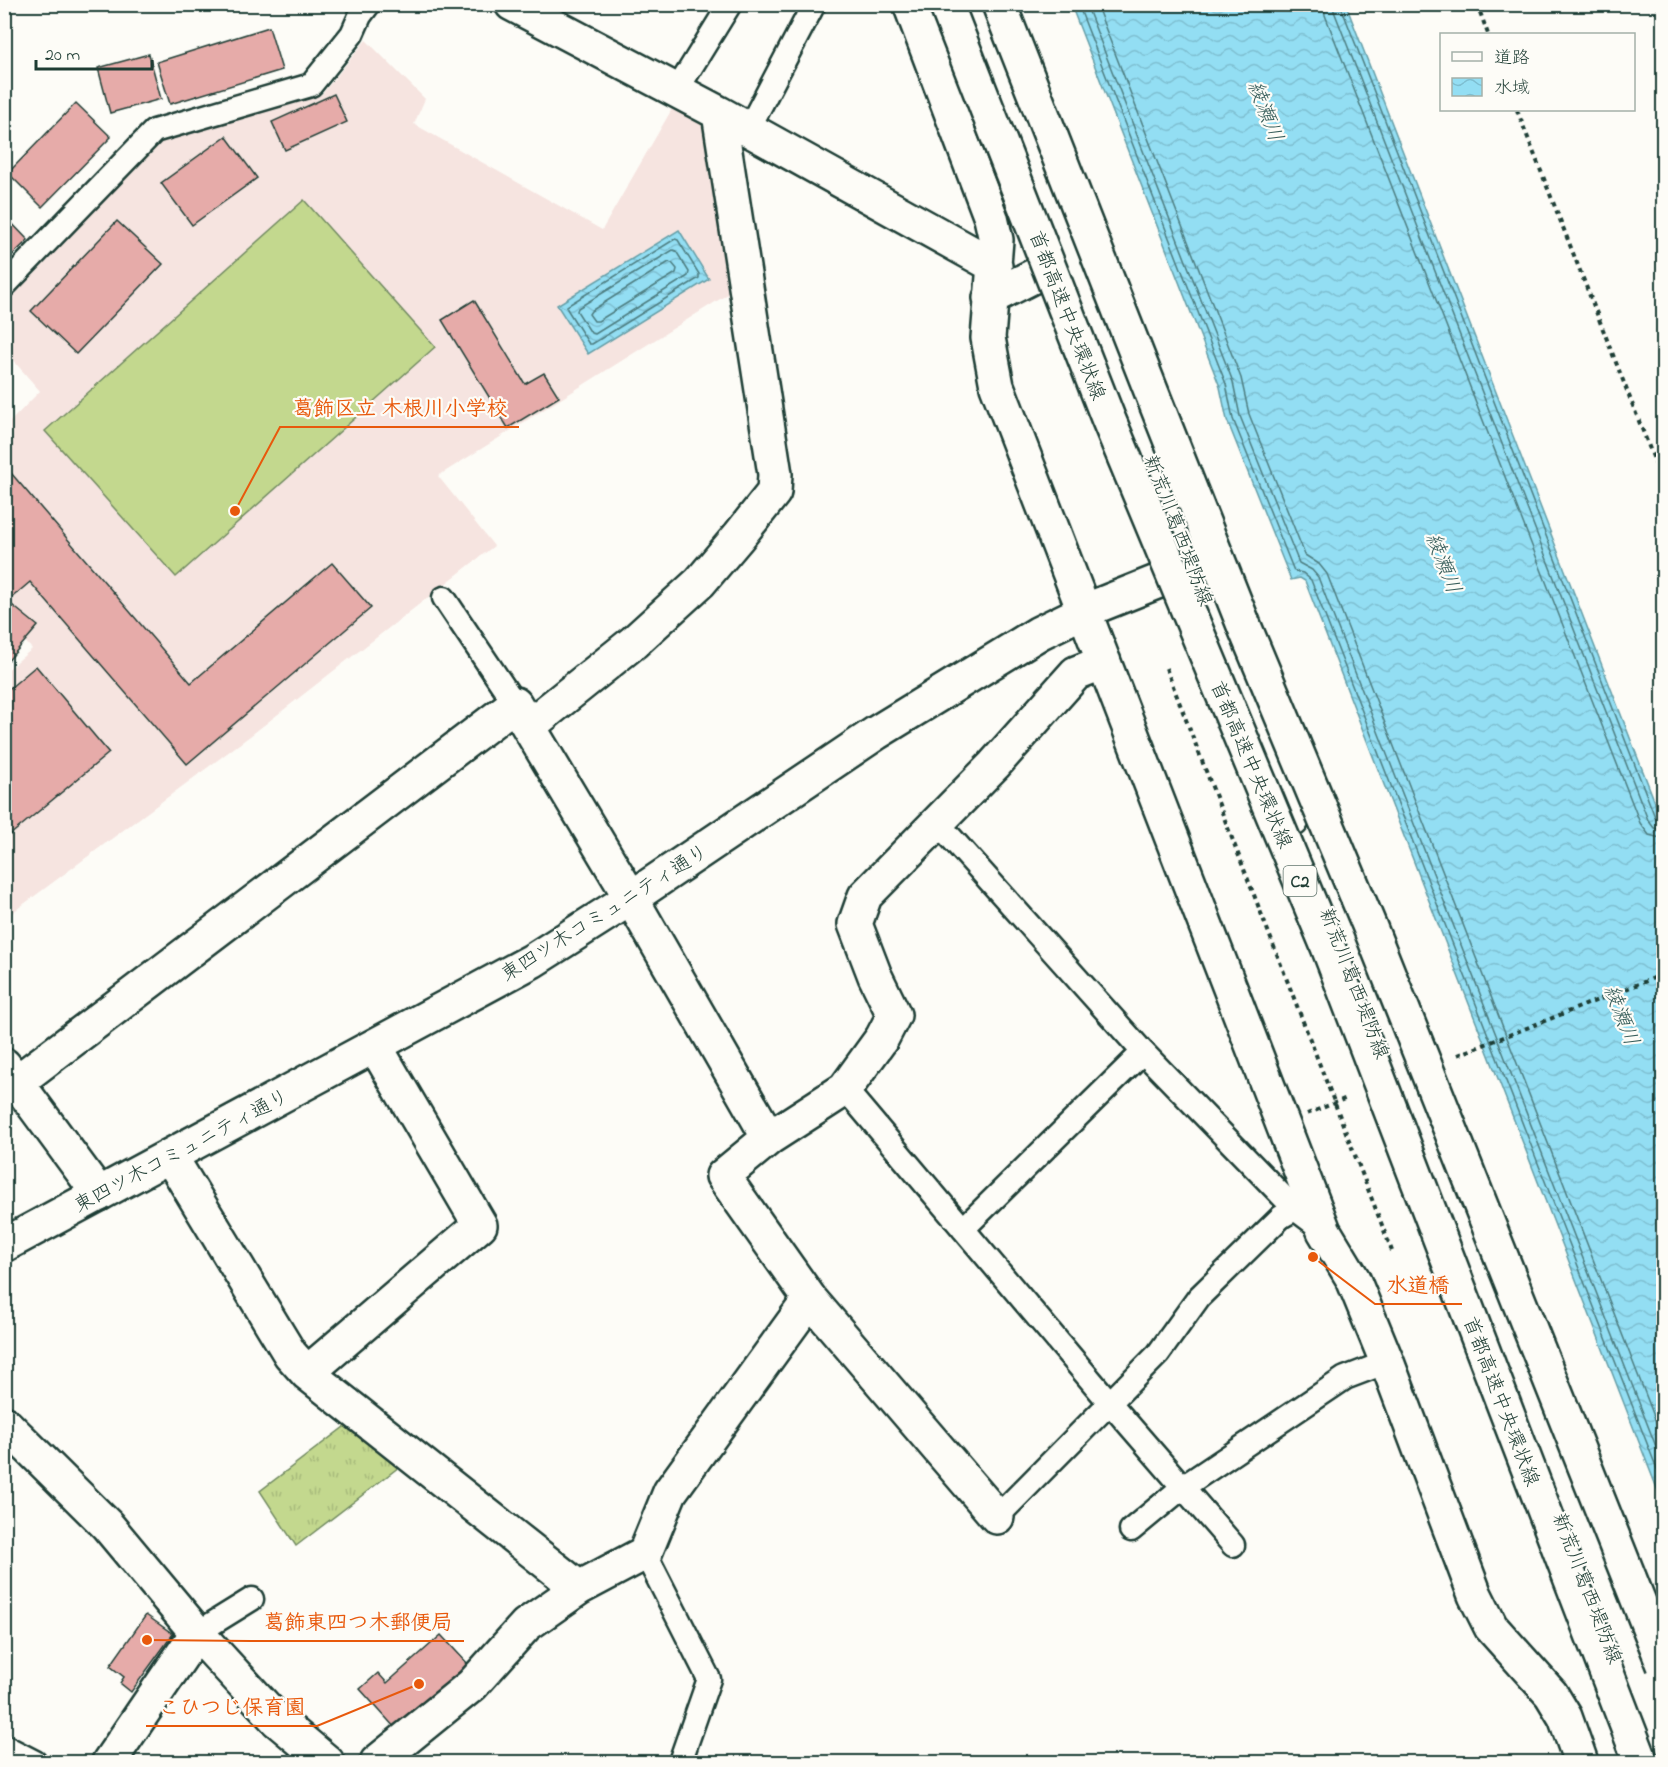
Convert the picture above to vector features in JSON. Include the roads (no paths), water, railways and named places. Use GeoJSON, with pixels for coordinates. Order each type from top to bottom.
{"type":"FeatureCollection","features":[{"type":"Feature","properties":{"kind":"main road"},"geometry":{"type":"LineString","coordinates":[[512,4],[749,128],[995,266]]}},
{"type":"Feature","properties":{"kind":"main road"},"geometry":{"type":"LineString","coordinates":[[910,4],[991,218],[996,240],[988,338],[997,386],[1324,1231],[1353,1279],[1387,1362],[1475,1595],[1491,1627],[1551,1694],[1565,1718],[1581,1762]]}},
{"type":"Feature","properties":{"kind":"main road","name":"首都高速中央環状線"},"geometry":{"type":"LineString","coordinates":[[946,4],[1108,418],[1328,947],[1641,1762]]}},
{"type":"Feature","properties":{"kind":"main road","name":"新荒川葛西堤防線"},"geometry":{"type":"LineString","coordinates":[[972,4],[1194,567],[1655,1762]]}},
{"type":"Feature","properties":{"kind":"main road","name":"C2"},"geometry":{"type":"LineString","coordinates":[[999,4],[1156,406],[1373,936],[1664,1665]]}},
{"type":"Feature","properties":{"kind":"main road"},"geometry":{"type":"LineString","coordinates":[[99,1194],[11,1073],[522,715],[634,642],[700,582],[774,492],[775,474],[719,113]]}},
{"type":"Feature","properties":{"kind":"main road"},"geometry":{"type":"LineString","coordinates":[[990,298],[1071,257]]}},
{"type":"Feature","properties":{"kind":"main road","name":"東四ツ木コミュニティ通り"},"geometry":{"type":"LineString","coordinates":[[4,1245],[532,962],[631,898],[876,732],[1039,633],[1084,611],[1194,567]]}},
{"type":"Feature","properties":{"kind":"main road"},"geometry":{"type":"LineString","coordinates":[[997,1517],[810,1299],[723,1176],[769,1138],[845,1089],[882,1038],[894,1015],[875,976],[855,924],[865,896],[994,765],[1076,673],[1104,662]]}},
{"type":"Feature","properties":{"kind":"main road"},"geometry":{"type":"LineString","coordinates":[[522,715],[631,898],[769,1138]]}},
{"type":"Feature","properties":{"kind":"main road"},"geometry":{"type":"LineString","coordinates":[[307,1373],[480,1225],[375,1046]]}},
{"type":"Feature","properties":{"kind":"main road"},"geometry":{"type":"LineString","coordinates":[[170,1156],[290,1354],[307,1373],[579,1588]]}},
{"type":"Feature","properties":{"kind":"main road"},"geometry":{"type":"LineString","coordinates":[[376,1762],[472,1685],[526,1625],[579,1588],[645,1553],[670,1492],[810,1299]]}},
{"type":"Feature","properties":{"kind":"main road"},"geometry":{"type":"LineString","coordinates":[[4,1423],[107,1525],[197,1633],[277,1720],[327,1762]]}},
{"type":"Feature","properties":{"kind":"main road"},"geometry":{"type":"LineString","coordinates":[[109,1762],[197,1633]]}},
{"type":"Feature","properties":{"kind":"lane"},"geometry":{"type":"LineString","coordinates":[[4,286],[154,131],[311,85],[352,34],[360,16],[369,4]]}},
{"type":"Feature","properties":{"kind":"lane"},"geometry":{"type":"LineString","coordinates":[[677,90],[729,4]]}},
{"type":"Feature","properties":{"kind":"lane"},"geometry":{"type":"LineString","coordinates":[[749,128],[814,4]]}},
{"type":"Feature","properties":{"kind":"lane"},"geometry":{"type":"LineString","coordinates":[[444,598],[522,715]]}},
{"type":"Feature","properties":{"kind":"lane"},"geometry":{"type":"LineString","coordinates":[[937,822],[1143,1052],[1295,1209],[1324,1231]]}},
{"type":"Feature","properties":{"kind":"lane"},"geometry":{"type":"LineString","coordinates":[[963,1228],[1143,1052]]}},
{"type":"Feature","properties":{"kind":"lane"},"geometry":{"type":"LineString","coordinates":[[845,1089],[1233,1545]]}},
{"type":"Feature","properties":{"kind":"lane"},"geometry":{"type":"LineString","coordinates":[[997,1517],[1158,1354],[1199,1297],[1281,1217],[1295,1209]]}},
{"type":"Feature","properties":{"kind":"lane"},"geometry":{"type":"LineString","coordinates":[[1131,1530],[1183,1487],[1345,1378],[1387,1362]]}},
{"type":"Feature","properties":{"kind":"lane"},"geometry":{"type":"LineString","coordinates":[[645,1553],[709,1679],[680,1762]]}},
{"type":"Feature","properties":{"kind":"lane"},"geometry":{"type":"LineString","coordinates":[[197,1633],[252,1599]]}},
{"type":"Feature","properties":{"kind":"lane"},"geometry":{"type":"LineString","coordinates":[[4,1746],[35,1762]]}},
{"type":"Feature","properties":{"kind":"water","name":"綾瀬川"},"geometry":{"type":"Polygon","coordinates":[[[1071,5],[1346,5],[1663,823],[1663,1504],[1305,581],[1300,578],[1291,580],[1227,420],[1220,387],[1071,5]]]}},
{"type":"Feature","properties":{"kind":"water"},"geometry":{"type":"Polygon","coordinates":[[[679,230],[709,279],[588,354],[557,305],[679,230]]]}},
{"type":"Feature","properties":{"kind":"place","name":"葛飾区立 木根川小学校"},"geometry":{"type":"Point","coordinates":[235,511]}},
{"type":"Feature","properties":{"kind":"place","name":"水道橋"},"geometry":{"type":"Point","coordinates":[1313,1257]}},
{"type":"Feature","properties":{"kind":"place","name":"葛飾東四つ木郵便局"},"geometry":{"type":"Point","coordinates":[147,1640]}},
{"type":"Feature","properties":{"kind":"place","name":"こひつじ保育園"},"geometry":{"type":"Point","coordinates":[419,1684]}}]}
